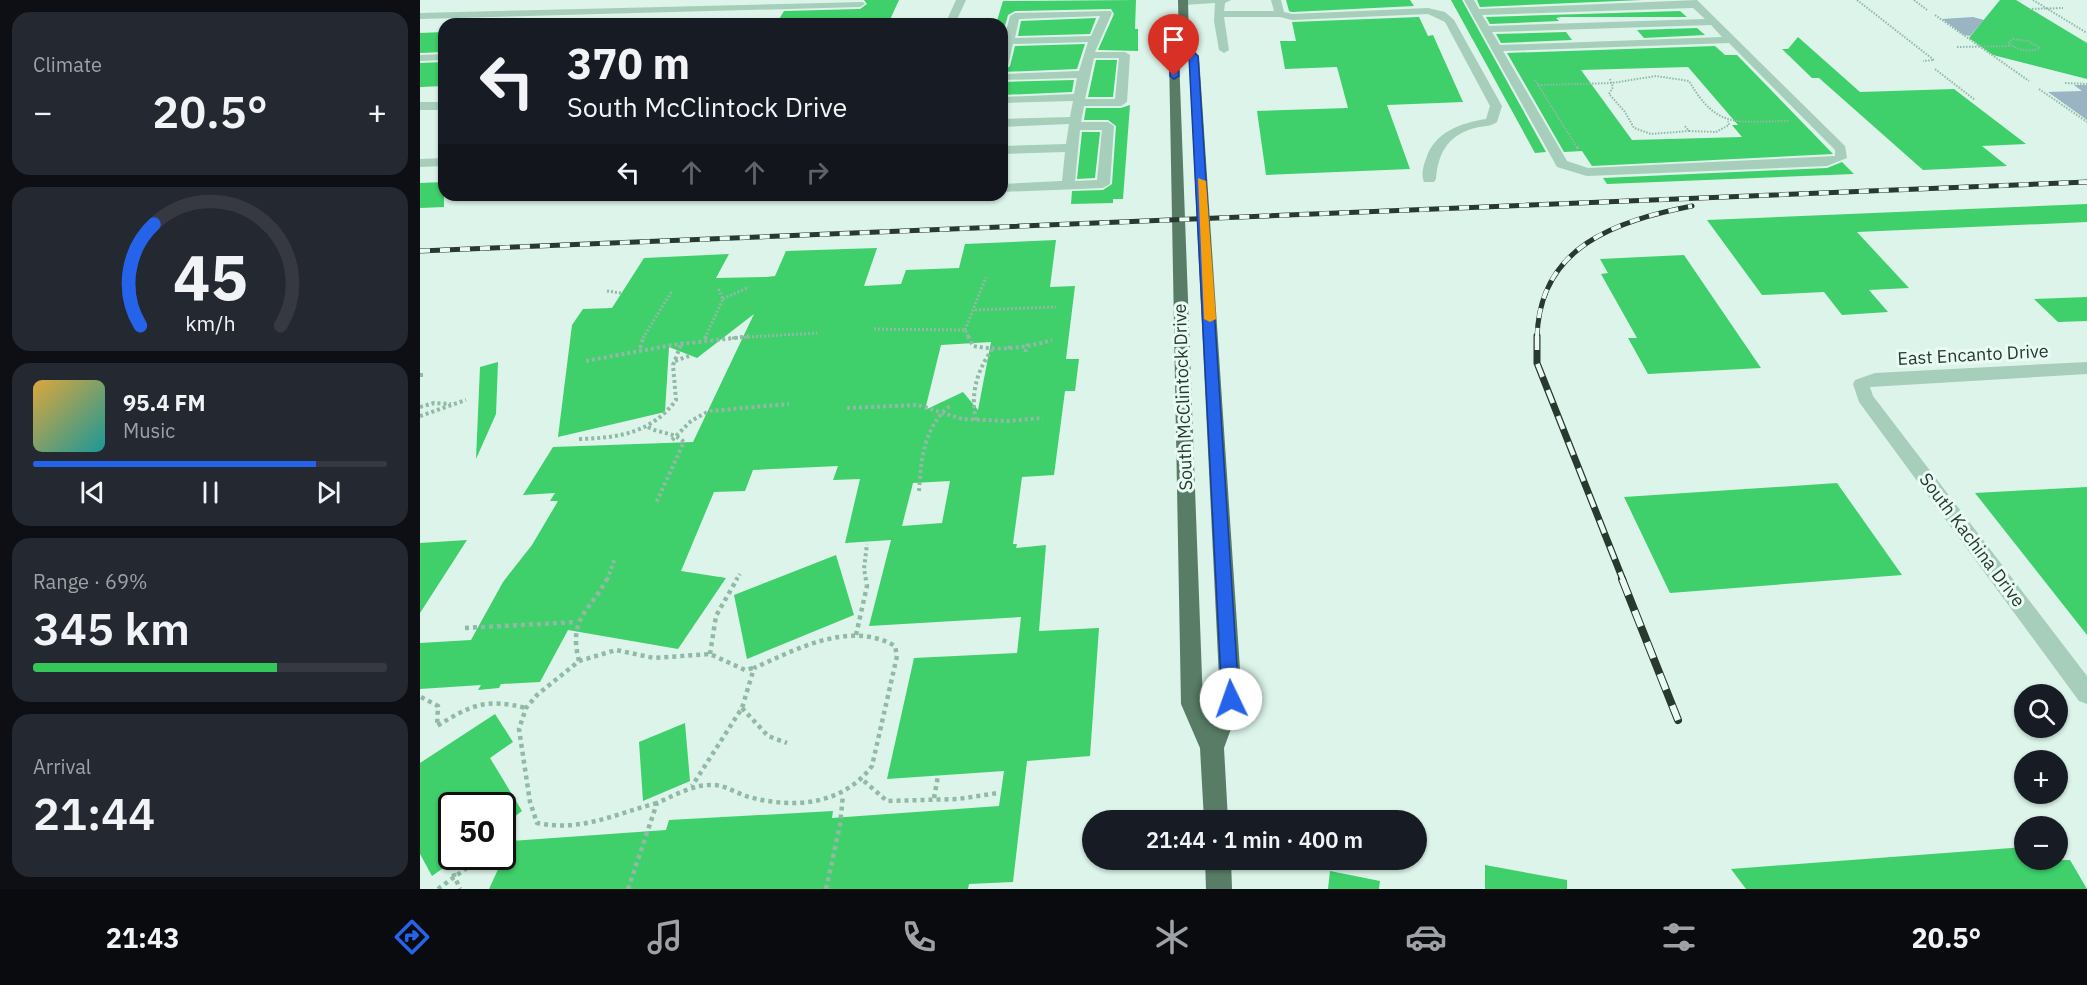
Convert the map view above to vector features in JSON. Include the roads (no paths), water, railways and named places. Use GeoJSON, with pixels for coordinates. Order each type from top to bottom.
{"type":"FeatureCollection","features":[{"type":"Feature","properties":{"kind":"main road","name":"South McClintock Drive"},"geometry":{"type":"LineString","coordinates":[[1183,1],[1184,46],[1194,56],[1231,699],[1212,748]]}},
{"type":"Feature","properties":{"kind":"main road","name":"South McClintock Drive"},"geometry":{"type":"LineString","coordinates":[[1184,46],[1174,56],[1192,704],[1212,748],[1215,810]]}},
{"type":"Feature","properties":{"kind":"main road"},"geometry":{"type":"LineString","coordinates":[[1218,870],[1219,889]]}},
{"type":"Feature","properties":{"kind":"street"},"geometry":{"type":"LineString","coordinates":[[604,18],[623,0]]}},
{"type":"Feature","properties":{"kind":"street"},"geometry":{"type":"LineString","coordinates":[[953,18],[961,0]]}},
{"type":"Feature","properties":{"kind":"street"},"geometry":{"type":"LineString","coordinates":[[1183,1],[1226,0]]}},
{"type":"Feature","properties":{"kind":"street"},"geometry":{"type":"LineString","coordinates":[[1276,0],[1280,14]]}},
{"type":"Feature","properties":{"kind":"street"},"geometry":{"type":"LineString","coordinates":[[1469,0],[1562,164],[1587,172],[1827,162],[1841,158],[1841,148],[1693,3],[1477,12]]}},
{"type":"Feature","properties":{"kind":"street"},"geometry":{"type":"LineString","coordinates":[[1220,1],[1219,21],[1224,50]]}},
{"type":"Feature","properties":{"kind":"street"},"geometry":{"type":"LineString","coordinates":[[420,16],[860,4]]}},
{"type":"Feature","properties":{"kind":"street"},"geometry":{"type":"LineString","coordinates":[[1221,15],[1280,14],[1292,17],[1423,12],[1441,14],[1449,20],[1496,106],[1491,122],[1467,125],[1453,131],[1429,162],[1429,179]]}},
{"type":"Feature","properties":{"kind":"street"},"geometry":{"type":"LineString","coordinates":[[1423,12],[1429,25]]}},
{"type":"Feature","properties":{"kind":"street"},"geometry":{"type":"LineString","coordinates":[[1486,29],[1713,22]]}},
{"type":"Feature","properties":{"kind":"street"},"geometry":{"type":"LineString","coordinates":[[1008,45],[1012,27],[1101,25],[1090,56],[1082,90],[1068,185]]}},
{"type":"Feature","properties":{"kind":"street"},"geometry":{"type":"LineString","coordinates":[[1009,41],[1096,39]]}},
{"type":"Feature","properties":{"kind":"street"},"geometry":{"type":"LineString","coordinates":[[1497,48],[1730,40]]}},
{"type":"Feature","properties":{"kind":"street"},"geometry":{"type":"LineString","coordinates":[[1008,78],[1082,90],[1121,102],[1125,55],[1090,56]]}},
{"type":"Feature","properties":{"kind":"street"},"geometry":{"type":"LineString","coordinates":[[420,58],[438,57]]}},
{"type":"Feature","properties":{"kind":"street"},"geometry":{"type":"LineString","coordinates":[[1008,88],[1082,90]]}},
{"type":"Feature","properties":{"kind":"street"},"geometry":{"type":"LineString","coordinates":[[1008,99],[1082,90]]}},
{"type":"Feature","properties":{"kind":"street"},"geometry":{"type":"LineString","coordinates":[[420,106],[438,105]]}},
{"type":"Feature","properties":{"kind":"street"},"geometry":{"type":"LineString","coordinates":[[1008,123],[1077,123],[1108,126],[1103,184],[1008,188]]}},
{"type":"Feature","properties":{"kind":"street"},"geometry":{"type":"LineString","coordinates":[[1008,150],[1073,148]]}},
{"type":"Feature","properties":{"kind":"street"},"geometry":{"type":"LineString","coordinates":[[420,163],[438,162]]}},
{"type":"Feature","properties":{"kind":"street","name":"East Encanto Drive"},"geometry":{"type":"LineString","coordinates":[[1861,384],[1875,379],[2087,368]]}},
{"type":"Feature","properties":{"kind":"street","name":"South Kachina Drive"},"geometry":{"type":"LineString","coordinates":[[1861,384],[1872,407],[2087,694]]}},
{"type":"Feature","properties":{"kind":"railway"},"geometry":{"type":"LineString","coordinates":[[420,251],[2087,182]]}},
{"type":"Feature","properties":{"kind":"railway"},"geometry":{"type":"LineString","coordinates":[[1537,338],[1541,307],[1551,281],[1567,260],[1587,243],[1610,230],[1636,220],[1692,206]]}},
{"type":"Feature","properties":{"kind":"railway"},"geometry":{"type":"LineString","coordinates":[[1537,338],[1537,363],[1623,580]]}},
{"type":"Feature","properties":{"kind":"railway"},"geometry":{"type":"LineString","coordinates":[[1622,579],[1678,720]]}}]}
